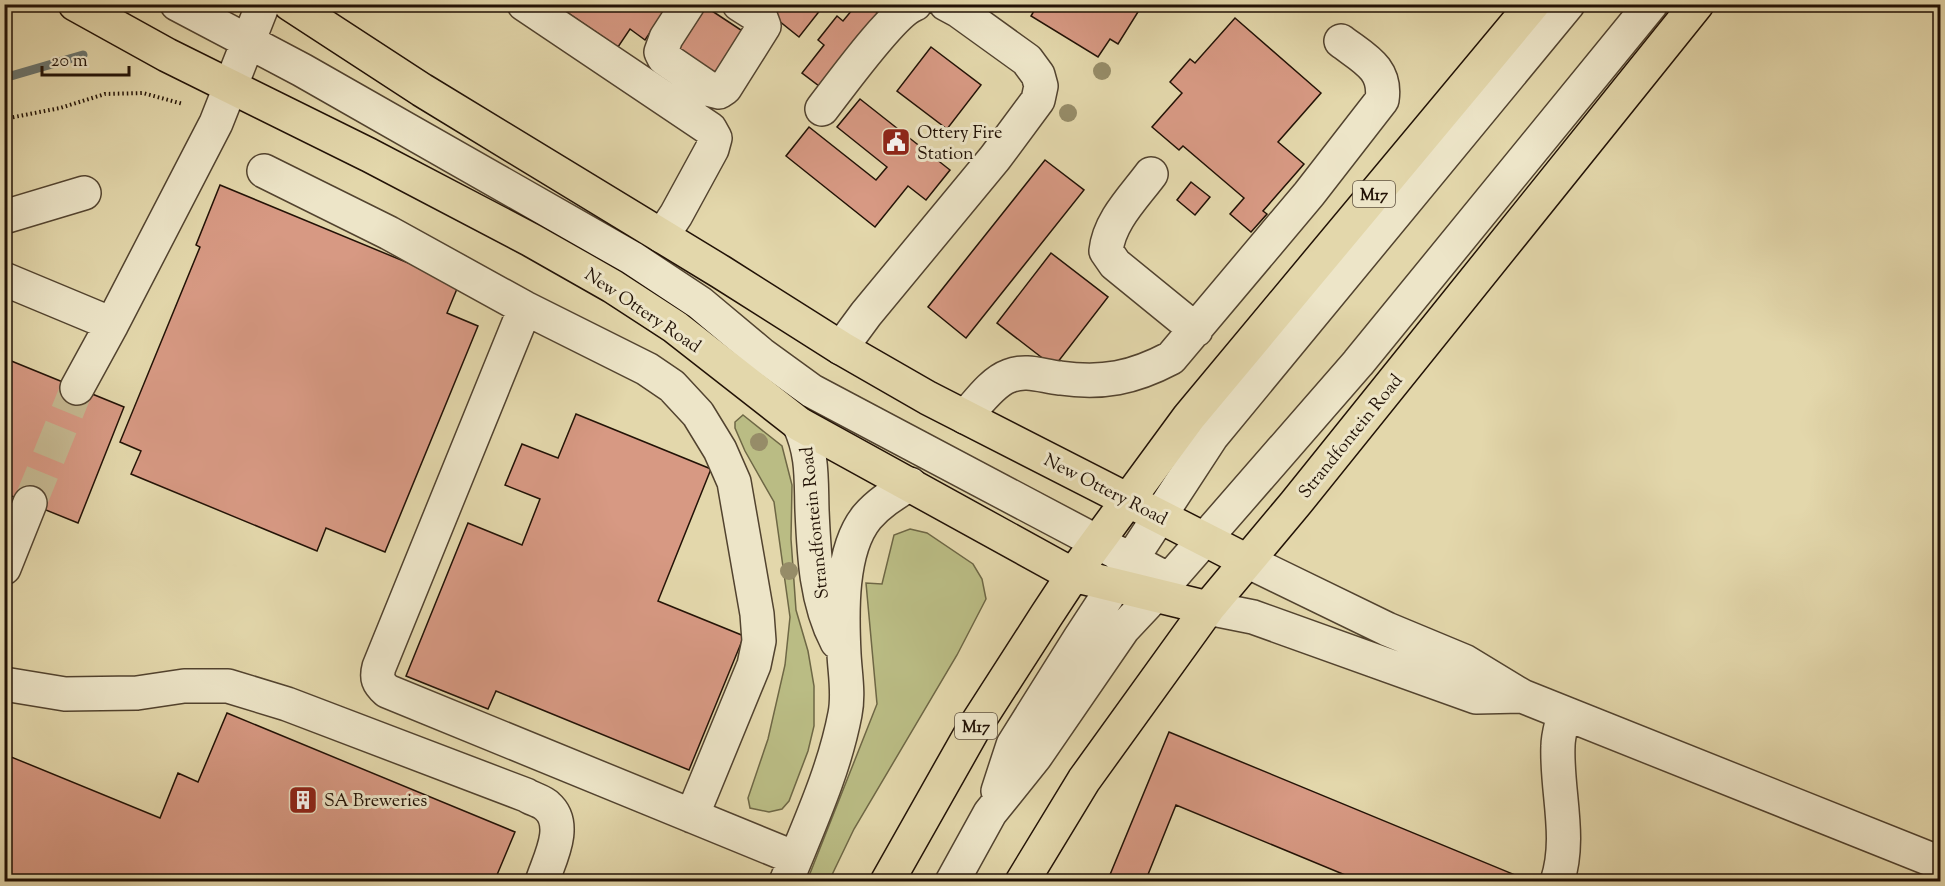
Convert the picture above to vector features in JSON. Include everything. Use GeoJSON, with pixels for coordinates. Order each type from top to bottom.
{"type":"FeatureCollection","features":[{"type":"Feature","properties":{"kind":"main road","name":"New Ottery Road"},"geometry":{"type":"LineString","coordinates":[[75,4],[167,55],[369,155],[531,240],[612,286],[675,327],[799,424],[1073,575],[1122,573],[1208,608]]}},
{"type":"Feature","properties":{"kind":"main road","name":"New Ottery Road"},"geometry":{"type":"LineString","coordinates":[[290,4],[422,90],[841,348],[965,417],[1247,561]]}},
{"type":"Feature","properties":{"kind":"main road","name":"M17"},"geometry":{"type":"LineString","coordinates":[[887,882],[974,728],[1073,575],[1097,542],[1215,383],[1533,4]]}},
{"type":"Feature","properties":{"kind":"main road","name":"Strandfontein Road"},"geometry":{"type":"LineString","coordinates":[[1022,882],[1084,780],[1208,608],[1295,504],[1697,4]]}},
{"type":"Feature","properties":{"kind":"street"},"geometry":{"type":"LineString","coordinates":[[177,4],[391,120],[659,274],[700,303],[761,354],[812,391],[1097,542],[1122,573]]}},
{"type":"Feature","properties":{"kind":"street"},"geometry":{"type":"LineString","coordinates":[[77,388],[216,123],[263,4]]}},
{"type":"Feature","properties":{"kind":"street"},"geometry":{"type":"LineString","coordinates":[[524,4],[710,129],[715,138],[712,149],[662,236]]}},
{"type":"Feature","properties":{"kind":"street"},"geometry":{"type":"LineString","coordinates":[[687,4],[666,38],[661,52],[664,58],[711,90],[719,92],[725,88],[764,26],[750,11]]}},
{"type":"Feature","properties":{"kind":"street"},"geometry":{"type":"LineString","coordinates":[[822,109],[894,20],[915,4]]}},
{"type":"Feature","properties":{"kind":"street"},"geometry":{"type":"LineString","coordinates":[[841,348],[866,314],[995,158],[1038,100],[1041,86],[1038,75],[1027,60],[946,4]]}},
{"type":"Feature","properties":{"kind":"street"},"geometry":{"type":"LineString","coordinates":[[990,813],[1013,745],[1212,436],[1568,4]]}},
{"type":"Feature","properties":{"kind":"street"},"geometry":{"type":"LineString","coordinates":[[952,882],[990,813],[1035,757],[1123,629],[1358,363],[1651,4]]}},
{"type":"Feature","properties":{"kind":"street"},"geometry":{"type":"LineString","coordinates":[[965,417],[996,384],[1008,376],[1027,372],[1095,382],[1148,370],[1172,358],[1310,194],[1382,99],[1384,88],[1381,75],[1341,41]]}},
{"type":"Feature","properties":{"kind":"street"},"geometry":{"type":"LineString","coordinates":[[628,74],[646,52],[661,52]]}},
{"type":"Feature","properties":{"kind":"street"},"geometry":{"type":"LineString","coordinates":[[264,171],[389,233],[525,308],[647,369],[672,386],[698,414],[720,450],[734,482],[757,614],[759,641],[754,665],[692,816]]}},
{"type":"Feature","properties":{"kind":"street"},"geometry":{"type":"LineString","coordinates":[[1151,174],[1115,221],[1107,238],[1106,251],[1115,264],[1196,330]]}},
{"type":"Feature","properties":{"kind":"street"},"geometry":{"type":"LineString","coordinates":[[4,217],[84,193]]}},
{"type":"Feature","properties":{"kind":"street"},"geometry":{"type":"LineString","coordinates":[[11,291],[112,324]]}},
{"type":"Feature","properties":{"kind":"street"},"geometry":{"type":"LineString","coordinates":[[525,308],[376,676],[379,684],[387,691],[692,816],[790,870]]}},
{"type":"Feature","properties":{"kind":"street","name":"Strandfontein Road"},"geometry":{"type":"LineString","coordinates":[[799,424],[811,459],[815,562],[822,604],[844,655]]}},
{"type":"Feature","properties":{"kind":"street","name":"Strandfontein Road"},"geometry":{"type":"LineString","coordinates":[[790,870],[840,741],[847,685],[844,655],[844,601],[847,563],[854,540],[865,519],[884,500],[910,484]]}},
{"type":"Feature","properties":{"kind":"street"},"geometry":{"type":"LineString","coordinates":[[4,568],[30,503]]}},
{"type":"Feature","properties":{"kind":"street"},"geometry":{"type":"LineString","coordinates":[[1247,561],[1387,629],[1464,661],[1522,696],[1936,868]]}},
{"type":"Feature","properties":{"kind":"street"},"geometry":{"type":"LineString","coordinates":[[1208,608],[1253,617],[1476,697],[1522,696]]}},
{"type":"Feature","properties":{"kind":"street"},"geometry":{"type":"LineString","coordinates":[[4,684],[65,694],[136,693],[184,686],[228,686],[287,704],[526,795],[547,806],[557,819],[557,836],[542,882]]}},
{"type":"Feature","properties":{"kind":"street"},"geometry":{"type":"LineString","coordinates":[[1557,882],[1563,843],[1563,810],[1557,744],[1564,713]]}},
{"type":"Feature","properties":{"kind":"path"},"geometry":{"type":"LineString","coordinates":[[4,119],[15,115],[60,108],[105,94],[144,93],[183,104]]}},
{"type":"Feature","properties":{"kind":"green space"},"geometry":{"type":"Polygon","coordinates":[[[743,415],[782,446],[792,485],[791,539],[796,610],[808,651],[814,686],[814,726],[808,751],[789,801],[782,809],[769,812],[750,808],[748,798],[768,739],[785,665],[790,617],[774,502],[745,451],[735,428],[735,422],[743,415]]]}},
{"type":"Feature","properties":{"kind":"green space"},"geometry":{"type":"Polygon","coordinates":[[[910,529],[927,533],[973,564],[982,579],[986,599],[957,655],[854,829],[829,881],[807,881],[877,704],[866,583],[882,584],[894,535],[910,529]]]}},
{"type":"Feature","properties":{"kind":"building"},"geometry":{"type":"Polygon","coordinates":[[[555,4],[669,4],[645,40],[630,29],[618,47],[555,4]]]}},
{"type":"Feature","properties":{"kind":"building"},"geometry":{"type":"Polygon","coordinates":[[[766,4],[825,4],[799,37],[763,8],[766,4]]]}},
{"type":"Feature","properties":{"kind":"building"},"geometry":{"type":"Polygon","coordinates":[[[857,4],[867,4],[885,19],[823,89],[802,73],[824,45],[818,40],[837,16],[843,21],[857,4]]]}},
{"type":"Feature","properties":{"kind":"building"},"geometry":{"type":"Polygon","coordinates":[[[1038,4],[1126,4],[1138,12],[1118,44],[1110,39],[1098,57],[1031,16],[1038,4]]]}},
{"type":"Feature","properties":{"kind":"building"},"geometry":{"type":"Polygon","coordinates":[[[706,7],[744,32],[713,79],[675,54],[706,7]]]}},
{"type":"Feature","properties":{"kind":"building"},"geometry":{"type":"Polygon","coordinates":[[[1235,18],[1321,93],[1278,142],[1304,164],[1263,211],[1267,214],[1251,232],[1230,214],[1244,198],[1183,146],[1179,150],[1152,127],[1182,93],[1170,82],[1190,59],[1195,63],[1235,18]]]}},
{"type":"Feature","properties":{"kind":"building"},"geometry":{"type":"Polygon","coordinates":[[[931,47],[981,85],[947,129],[897,91],[931,47]]]}},
{"type":"Feature","properties":{"kind":"building"},"geometry":{"type":"Polygon","coordinates":[[[860,99],[950,170],[926,200],[908,186],[875,227],[786,156],[809,127],[876,180],[887,167],[837,127],[860,99]]]}},
{"type":"Feature","properties":{"kind":"building"},"geometry":{"type":"Polygon","coordinates":[[[1045,160],[1084,190],[966,338],[928,307],[1045,160]]]}},
{"type":"Feature","properties":{"kind":"building"},"geometry":{"type":"Polygon","coordinates":[[[1191,182],[1210,197],[1195,215],[1177,200],[1191,182]]]}},
{"type":"Feature","properties":{"kind":"building"},"geometry":{"type":"Polygon","coordinates":[[[220,185],[459,284],[447,313],[478,326],[385,552],[326,528],[317,551],[131,474],[141,451],[120,442],[200,247],[196,245],[220,185]]]}},
{"type":"Feature","properties":{"kind":"building"},"geometry":{"type":"Polygon","coordinates":[[[1051,253],[1108,297],[1054,367],[997,323],[1051,253]]]}},
{"type":"Feature","properties":{"kind":"building"},"geometry":{"type":"Polygon","coordinates":[[[4,358],[124,407],[78,523],[4,493],[4,358]]]}},
{"type":"Feature","properties":{"kind":"building"},"geometry":{"type":"Polygon","coordinates":[[[576,414],[711,469],[658,601],[744,636],[689,770],[496,691],[488,709],[406,676],[468,523],[522,545],[540,499],[505,485],[522,444],[558,458],[576,414]]]}},
{"type":"Feature","properties":{"kind":"building","name":"SA Breweries"},"geometry":{"type":"Polygon","coordinates":[[[227,713],[515,832],[494,882],[4,882],[4,754],[160,818],[178,773],[198,782],[227,713]]]}},
{"type":"Feature","properties":{"kind":"building"},"geometry":{"type":"Polygon","coordinates":[[[1169,732],[1532,882],[1362,882],[1176,805],[1145,882],[1107,882],[1169,732]]]}},
{"type":"Feature","properties":{"kind":"waterway"},"geometry":{"type":"LineString","coordinates":[[4,78],[83,55]]}},
{"type":"Feature","properties":{"kind":"tunnel"},"geometry":{"type":"LineString","coordinates":[[30,503],[77,388]]}},
{"type":"Feature","properties":{"kind":"place","name":"Ottery Fire Station"},"geometry":{"type":"Point","coordinates":[896,142]}},
{"type":"Feature","properties":{"kind":"place","name":"SA Breweries"},"geometry":{"type":"Point","coordinates":[303,800]}}]}
